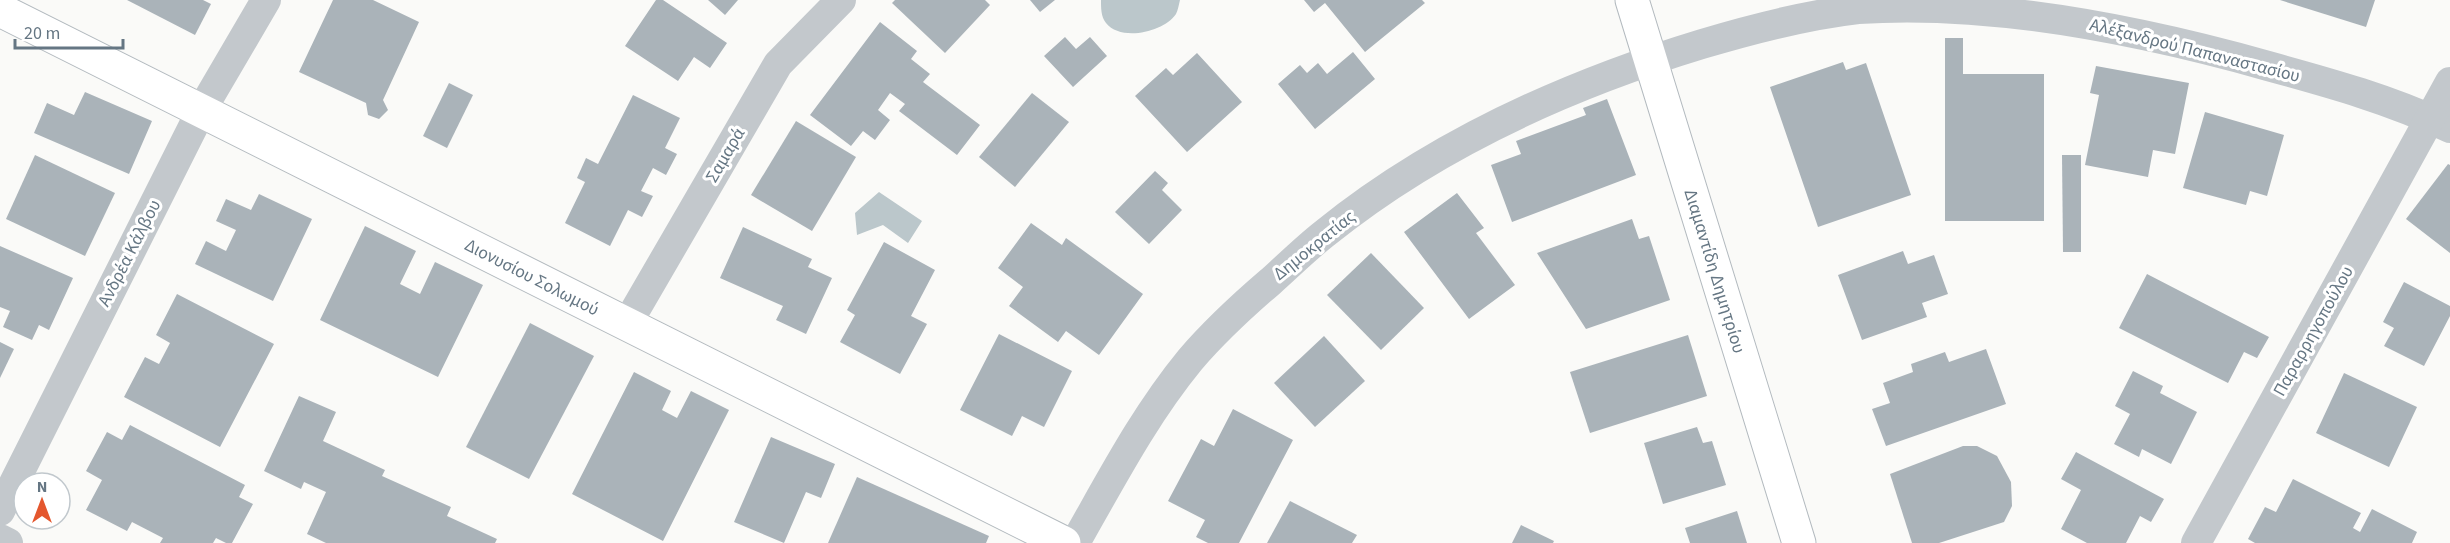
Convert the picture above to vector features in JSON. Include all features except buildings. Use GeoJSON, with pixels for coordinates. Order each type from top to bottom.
{"type":"FeatureCollection","features":[{"type":"Feature","properties":{"kind":"street","name":"Ανδρέα Κάλβου"},"geometry":{"type":"LineString","coordinates":[[2,501],[201,111],[266,0]]}},
{"type":"Feature","properties":{"kind":"street","name":"Σαμαρά"},"geometry":{"type":"LineString","coordinates":[[627,324],[778,64],[841,0]]}},
{"type":"Feature","properties":{"kind":"street","name":"Διαμαντίδη Δημητρίου"},"geometry":{"type":"LineString","coordinates":[[1632,0],[1799,543]]}},
{"type":"Feature","properties":{"kind":"street","name":"Αλέξανδρού Παπαναστασίου"},"geometry":{"type":"LineString","coordinates":[[1650,60],[1757,28],[1825,15],[1858,9],[1946,6],[2028,14],[2122,29],[2214,51],[2353,90],[2440,123]]}},
{"type":"Feature","properties":{"kind":"street","name":"Διονυσίου Σολωμού"},"geometry":{"type":"LineString","coordinates":[[0,10],[1064,543]]}},
{"type":"Feature","properties":{"kind":"street","name":"Δημοκρατίας"},"geometry":{"type":"LineString","coordinates":[[1075,543],[1143,423],[1191,359],[1242,306],[1324,234],[1386,189],[1447,152],[1537,105],[1650,60]]}},
{"type":"Feature","properties":{"kind":"street","name":"Παραρρηγοπούλου"},"geometry":{"type":"LineString","coordinates":[[2196,543],[2440,123],[2450,82]]}},
{"type":"Feature","properties":{"kind":"street"},"geometry":{"type":"LineString","coordinates":[[0,539],[8,543]]}},
{"type":"Feature","properties":{"kind":"shaded area"},"geometry":{"type":"Polygon","coordinates":[[[1101,0],[1180,0],[1176,14],[1162,26],[1153,30],[1132,33],[1113,29],[1106,23],[1102,15],[1101,0]]]}},
{"type":"Feature","properties":{"kind":"shaded area"},"geometry":{"type":"Polygon","coordinates":[[[879,192],[922,221],[908,243],[883,225],[857,235],[855,213],[879,192]]]}}]}
